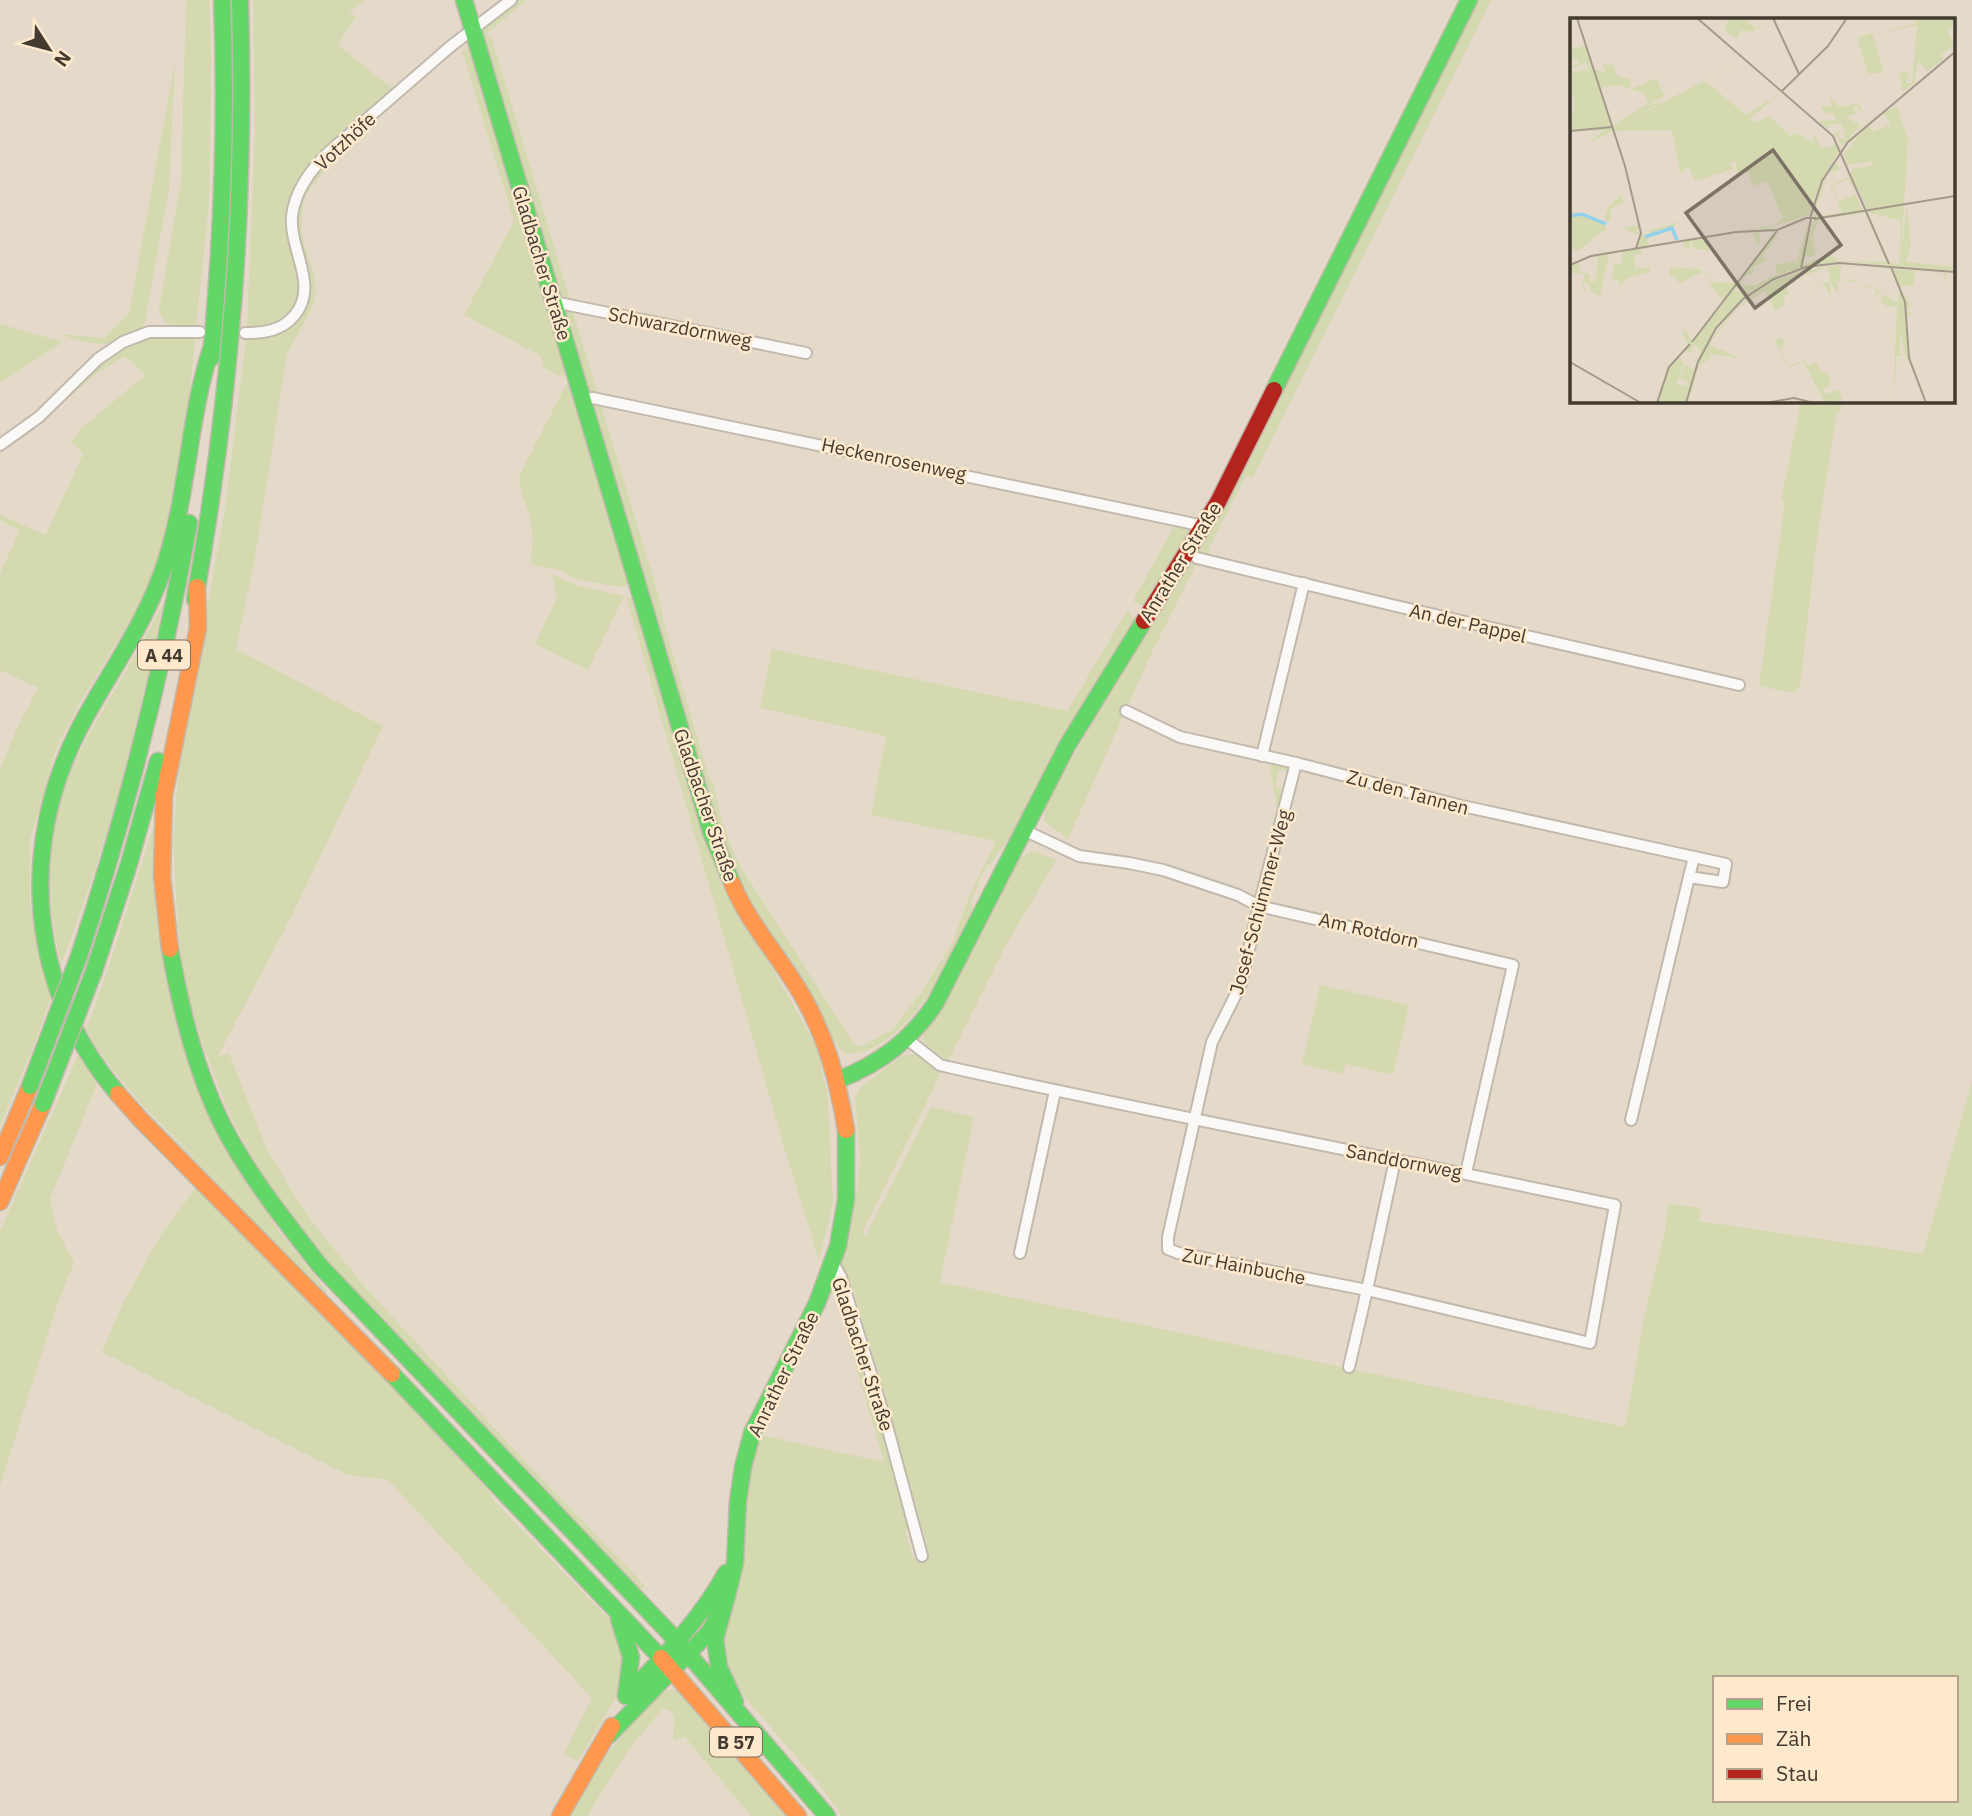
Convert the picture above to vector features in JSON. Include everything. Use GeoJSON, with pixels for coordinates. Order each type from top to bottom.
{"type":"FeatureCollection","features":[{"type":"Feature","properties":{"kind":"main road","name":"A 44"},"geometry":{"type":"LineString","coordinates":[[0,1157],[79,956],[129,796],[169,633],[196,482],[212,345],[223,167],[222,0]]}},
{"type":"Feature","properties":{"kind":"main road","name":"A 44"},"geometry":{"type":"LineString","coordinates":[[0,1202],[43,1104],[94,971],[128,867],[155,772],[197,587],[220,442],[233,319],[242,151],[240,0]]}},
{"type":"Feature","properties":{"kind":"main road","name":"Gladbacher Straße"},"geometry":{"type":"LineString","coordinates":[[464,0],[711,832],[740,902],[803,998],[822,1036],[838,1080],[846,1130],[848,1182],[842,1227],[833,1263]]}},
{"type":"Feature","properties":{"kind":"main road","name":"Anrather Straße"},"geometry":{"type":"LineString","coordinates":[[838,1080],[878,1063],[907,1039],[922,1023],[948,982],[1096,694],[1167,588],[1204,526],[1469,0]]}},
{"type":"Feature","properties":{"kind":"main road"},"geometry":{"type":"LineString","coordinates":[[212,345],[201,377],[182,505],[161,576],[138,627],[73,742],[51,800],[43,838],[40,888],[45,938],[55,981],[72,1026],[85,1048],[108,1082],[141,1120],[390,1373],[666,1664]]}},
{"type":"Feature","properties":{"kind":"main road"},"geometry":{"type":"LineString","coordinates":[[197,587],[198,628],[164,795],[162,876],[166,929],[180,1004],[197,1062],[219,1117],[261,1188],[320,1266],[683,1648]]}},
{"type":"Feature","properties":{"kind":"main road","name":"Anrather Straße"},"geometry":{"type":"LineString","coordinates":[[561,1816],[608,1736],[626,1696],[683,1648],[710,1631],[727,1596],[735,1563],[738,1501],[752,1433],[817,1303],[833,1263]]}},
{"type":"Feature","properties":{"kind":"main road","name":"Anrather Straße"},"geometry":{"type":"LineString","coordinates":[[683,1648],[723,1579],[738,1530]]}},
{"type":"Feature","properties":{"kind":"main road"},"geometry":{"type":"LineString","coordinates":[[727,1596],[715,1639],[719,1667],[731,1690],[738,1713]]}},
{"type":"Feature","properties":{"kind":"main road"},"geometry":{"type":"LineString","coordinates":[[612,1606],[624,1630],[632,1657],[626,1696]]}},
{"type":"Feature","properties":{"kind":"main road","name":"B 57"},"geometry":{"type":"LineString","coordinates":[[683,1648],[827,1816]]}},
{"type":"Feature","properties":{"kind":"main road","name":"Anrather Straße"},"geometry":{"type":"LineString","coordinates":[[608,1736],[666,1664]]}},
{"type":"Feature","properties":{"kind":"main road","name":"B 57"},"geometry":{"type":"LineString","coordinates":[[666,1664],[799,1816]]}},
{"type":"Feature","properties":{"kind":"street"},"geometry":{"type":"LineString","coordinates":[[475,36],[511,0]]}},
{"type":"Feature","properties":{"kind":"street","name":"Votzhöfe"},"geometry":{"type":"LineString","coordinates":[[245,333],[264,333],[278,328],[292,318],[302,304],[305,287],[292,219],[297,195],[310,173],[330,151],[451,46],[475,36]]}},
{"type":"Feature","properties":{"kind":"street","name":"Schwarzdornweg"},"geometry":{"type":"LineString","coordinates":[[554,302],[806,352]]}},
{"type":"Feature","properties":{"kind":"street"},"geometry":{"type":"LineString","coordinates":[[0,445],[39,417],[98,359],[123,342],[149,332],[200,332]]}},
{"type":"Feature","properties":{"kind":"street","name":"Heckenrosenweg"},"geometry":{"type":"LineString","coordinates":[[583,399],[593,397],[782,435],[1204,526]]}},
{"type":"Feature","properties":{"kind":"street","name":"An der Pappel"},"geometry":{"type":"LineString","coordinates":[[1197,558],[1739,685]]}},
{"type":"Feature","properties":{"kind":"street"},"geometry":{"type":"LineString","coordinates":[[1262,756],[1304,583]]}},
{"type":"Feature","properties":{"kind":"street","name":"Zu den Tannen"},"geometry":{"type":"LineString","coordinates":[[1126,711],[1180,737],[1296,763],[1458,805],[1726,864],[1723,882],[1689,877]]}},
{"type":"Feature","properties":{"kind":"street","name":"Josef-Schümmer-Weg"},"geometry":{"type":"LineString","coordinates":[[1193,1120],[1212,1042],[1241,984],[1296,763]]}},
{"type":"Feature","properties":{"kind":"street","name":"Am Rotdorn"},"geometry":{"type":"LineString","coordinates":[[1024,830],[1079,856],[1163,870],[1238,895],[1259,906],[1513,965],[1466,1173]]}},
{"type":"Feature","properties":{"kind":"street"},"geometry":{"type":"LineString","coordinates":[[1631,1120],[1694,858]]}},
{"type":"Feature","properties":{"kind":"street","name":"Sanddornweg"},"geometry":{"type":"LineString","coordinates":[[907,1039],[940,1065],[1193,1120],[1615,1205],[1590,1343]]}},
{"type":"Feature","properties":{"kind":"street"},"geometry":{"type":"LineString","coordinates":[[1020,1253],[1055,1091]]}},
{"type":"Feature","properties":{"kind":"street","name":"Zur Hainbuche"},"geometry":{"type":"LineString","coordinates":[[1193,1120],[1168,1237],[1168,1249],[1367,1290],[1590,1343]]}},
{"type":"Feature","properties":{"kind":"street"},"geometry":{"type":"LineString","coordinates":[[1349,1367],[1395,1160]]}},
{"type":"Feature","properties":{"kind":"street","name":"Gladbacher Straße"},"geometry":{"type":"LineString","coordinates":[[833,1263],[841,1277],[886,1422],[922,1556]]}},
{"type":"Feature","properties":{"kind":"green space"},"geometry":{"type":"Polygon","coordinates":[[[186,0],[209,0],[211,57],[209,203],[196,326],[168,323],[159,309],[181,180],[186,0]]]}},
{"type":"Feature","properties":{"kind":"green space"},"geometry":{"type":"Polygon","coordinates":[[[253,0],[365,0],[349,13],[356,17],[338,45],[393,89],[296,186],[290,242],[299,278],[298,297],[286,316],[268,326],[247,327],[255,131],[253,0]]]}},
{"type":"Feature","properties":{"kind":"green space"},"geometry":{"type":"Polygon","coordinates":[[[515,0],[526,0],[487,34],[488,37],[491,36],[570,300],[558,296],[480,32],[515,0]]]}},
{"type":"Feature","properties":{"kind":"green space"},"geometry":{"type":"Polygon","coordinates":[[[1477,0],[1491,0],[1253,477],[1246,476],[1209,548],[1209,556],[1200,557],[1152,652],[1068,839],[1044,821],[1045,805],[1115,677],[1238,474],[1243,470],[1477,0]]]}},
{"type":"Feature","properties":{"kind":"green space"},"geometry":{"type":"Polygon","coordinates":[[[472,47],[567,369],[565,375],[560,376],[544,368],[541,356],[464,315],[514,221],[462,51],[472,47]]]}},
{"type":"Feature","properties":{"kind":"green space"},"geometry":{"type":"Polygon","coordinates":[[[449,56],[335,156],[306,195],[301,220],[303,240],[314,275],[316,293],[312,308],[287,354],[255,558],[236,649],[383,726],[291,917],[218,1056],[229,1053],[266,1147],[294,1195],[320,1232],[367,1289],[522,1458],[645,1586],[638,1591],[350,1293],[283,1210],[226,1106],[185,986],[178,929],[173,841],[179,762],[225,509],[246,339],[268,335],[287,327],[309,290],[306,262],[298,233],[298,212],[303,192],[310,181],[326,161],[371,120],[449,56]]]}},
{"type":"Feature","properties":{"kind":"green space"},"geometry":{"type":"Polygon","coordinates":[[[175,62],[169,189],[144,327],[121,340],[103,344],[84,342],[60,334],[104,338],[129,313],[175,62]]]}},
{"type":"Feature","properties":{"kind":"green space"},"geometry":{"type":"Polygon","coordinates":[[[571,306],[598,394],[586,390],[563,315],[571,306]]]}},
{"type":"Feature","properties":{"kind":"green space"},"geometry":{"type":"Polygon","coordinates":[[[0,324],[63,342],[0,383],[0,324]]]}},
{"type":"Feature","properties":{"kind":"green space"},"geometry":{"type":"Polygon","coordinates":[[[162,336],[195,338],[182,482],[155,581],[82,699],[56,749],[30,840],[30,903],[43,964],[53,991],[33,1048],[0,1126],[0,769],[38,688],[0,670],[0,573],[20,530],[0,520],[0,515],[46,535],[83,454],[71,441],[82,428],[145,375],[125,356],[95,375],[50,414],[99,364],[128,346],[162,336]]]}},
{"type":"Feature","properties":{"kind":"green space"},"geometry":{"type":"Polygon","coordinates":[[[567,383],[572,386],[631,583],[623,587],[572,578],[560,570],[533,565],[530,562],[532,530],[520,474],[567,383]]]}},
{"type":"Feature","properties":{"kind":"green space"},"geometry":{"type":"Polygon","coordinates":[[[600,402],[730,844],[741,867],[854,1044],[860,1047],[892,1030],[922,991],[952,944],[968,899],[996,841],[871,815],[886,736],[760,708],[772,649],[1067,711],[1128,609],[1135,621],[1059,742],[1010,837],[990,865],[987,865],[970,902],[974,906],[968,923],[939,979],[914,1014],[900,1028],[868,1050],[846,1055],[837,1046],[799,975],[745,895],[724,848],[591,406],[600,402]]]}},
{"type":"Feature","properties":{"kind":"green space"},"geometry":{"type":"Polygon","coordinates":[[[1801,402],[1842,402],[1841,411],[1837,411],[1817,539],[1800,685],[1796,691],[1788,692],[1759,686],[1785,502],[1781,501],[1801,402]]]}},
{"type":"Feature","properties":{"kind":"green space"},"geometry":{"type":"Polygon","coordinates":[[[1176,523],[1189,526],[1191,535],[1145,607],[1133,601],[1176,523]]]}},
{"type":"Feature","properties":{"kind":"green space"},"geometry":{"type":"Polygon","coordinates":[[[552,574],[579,586],[624,596],[588,670],[535,644],[557,598],[552,574]]]}},
{"type":"Feature","properties":{"kind":"green space"},"geometry":{"type":"Polygon","coordinates":[[[626,596],[636,601],[730,893],[818,1049],[828,1099],[833,1204],[819,1260],[787,1157],[626,596]]]}},
{"type":"Feature","properties":{"kind":"green space"},"geometry":{"type":"Polygon","coordinates":[[[163,603],[120,786],[93,876],[61,964],[52,916],[50,868],[56,819],[62,796],[88,737],[163,603]]]}},
{"type":"Feature","properties":{"kind":"green space"},"geometry":{"type":"Polygon","coordinates":[[[1274,763],[1287,768],[1287,771],[1279,770],[1275,786],[1283,789],[1277,809],[1270,767],[1274,763]]]}},
{"type":"Feature","properties":{"kind":"green space"},"geometry":{"type":"Polygon","coordinates":[[[156,818],[164,944],[248,1181],[280,1232],[327,1291],[324,1294],[142,1105],[104,1059],[86,1030],[156,818]]]}},
{"type":"Feature","properties":{"kind":"green space"},"geometry":{"type":"Polygon","coordinates":[[[1035,851],[1056,860],[1006,945],[948,1061],[925,1044],[923,1033],[948,999],[1021,857],[1035,851]]]}},
{"type":"Feature","properties":{"kind":"green space"},"geometry":{"type":"Polygon","coordinates":[[[1320,985],[1409,1005],[1393,1075],[1346,1064],[1343,1074],[1302,1064],[1320,985]]]}},
{"type":"Feature","properties":{"kind":"green space"},"geometry":{"type":"Polygon","coordinates":[[[78,1055],[99,1079],[50,1199],[57,1230],[74,1263],[58,1302],[0,1486],[0,1231],[78,1055]]]}},
{"type":"Feature","properties":{"kind":"green space"},"geometry":{"type":"Polygon","coordinates":[[[903,1055],[917,1055],[941,1073],[863,1231],[865,1237],[931,1107],[974,1117],[940,1282],[1625,1427],[1644,1318],[1665,1231],[1668,1204],[1701,1208],[1699,1221],[1923,1254],[1972,1081],[1972,1816],[842,1816],[817,1781],[738,1689],[719,1650],[744,1552],[744,1507],[749,1464],[758,1434],[827,1291],[832,1287],[840,1290],[852,1339],[858,1349],[911,1529],[905,1531],[913,1558],[923,1556],[927,1544],[853,1290],[839,1262],[858,1185],[860,1157],[855,1098],[861,1087],[903,1055]],[[834,1292],[761,1435],[884,1462],[834,1292]]]}},
{"type":"Feature","properties":{"kind":"green space"},"geometry":{"type":"Polygon","coordinates":[[[198,1185],[480,1478],[496,1503],[614,1624],[624,1639],[623,1680],[616,1697],[578,1761],[564,1754],[592,1698],[388,1480],[348,1475],[102,1352],[121,1307],[160,1236],[198,1185]]]}},
{"type":"Feature","properties":{"kind":"green space"},"geometry":{"type":"Polygon","coordinates":[[[677,1689],[790,1816],[751,1816],[685,1737],[673,1740],[674,1718],[671,1711],[663,1708],[627,1752],[587,1816],[570,1816],[593,1773],[637,1716],[659,1692],[677,1689]]]}},
{"type":"Feature","properties":{"kind":"traffic: fast"},"geometry":{"type":"LineString","coordinates":[[211,358],[222,179],[222,0]]}},
{"type":"Feature","properties":{"kind":"traffic: fast"},"geometry":{"type":"LineString","coordinates":[[195,599],[218,449],[233,301],[241,152],[240,0]]}},
{"type":"Feature","properties":{"kind":"traffic: fast"},"geometry":{"type":"LineString","coordinates":[[464,0],[711,832],[732,883]]}},
{"type":"Feature","properties":{"kind":"traffic: fast"},"geometry":{"type":"LineString","coordinates":[[1274,390],[1469,0]]}},
{"type":"Feature","properties":{"kind":"traffic: fast"},"geometry":{"type":"LineString","coordinates":[[118,1094],[88,1053],[66,1010],[50,964],[42,917],[41,869],[47,821],[60,773],[80,727],[134,633],[162,573],[178,517],[197,402],[212,346]]}},
{"type":"Feature","properties":{"kind":"traffic: fast"},"geometry":{"type":"LineString","coordinates":[[79,956],[142,741],[189,523]]}},
{"type":"Feature","properties":{"kind":"traffic: fast"},"geometry":{"type":"LineString","coordinates":[[838,1080],[867,1067],[892,1050],[915,1029],[935,1004],[1067,746],[1144,621]]}},
{"type":"Feature","properties":{"kind":"traffic: fast"},"geometry":{"type":"LineString","coordinates":[[94,971],[128,867],[158,761]]}},
{"type":"Feature","properties":{"kind":"traffic: fast"},"geometry":{"type":"LineString","coordinates":[[170,949],[184,1016],[212,1103],[232,1143],[268,1197],[320,1266],[678,1642]]}},
{"type":"Feature","properties":{"kind":"traffic: fast"},"geometry":{"type":"LineString","coordinates":[[30,1086],[79,956]]}},
{"type":"Feature","properties":{"kind":"traffic: fast"},"geometry":{"type":"LineString","coordinates":[[43,1104],[94,971]]}},
{"type":"Feature","properties":{"kind":"traffic: fast"},"geometry":{"type":"LineString","coordinates":[[608,1736],[710,1631],[727,1596],[735,1563],[738,1501],[743,1467],[752,1433],[817,1303],[838,1246],[846,1199],[846,1130]]}},
{"type":"Feature","properties":{"kind":"traffic: fast"},"geometry":{"type":"LineString","coordinates":[[392,1374],[661,1658]]}},
{"type":"Feature","properties":{"kind":"traffic: fast"},"geometry":{"type":"LineString","coordinates":[[626,1696],[693,1623],[726,1573]]}},
{"type":"Feature","properties":{"kind":"traffic: fast"},"geometry":{"type":"LineString","coordinates":[[727,1596],[715,1639],[719,1667],[735,1702]]}},
{"type":"Feature","properties":{"kind":"traffic: fast"},"geometry":{"type":"LineString","coordinates":[[619,1619],[631,1657],[626,1696]]}},
{"type":"Feature","properties":{"kind":"traffic: fast"},"geometry":{"type":"LineString","coordinates":[[678,1642],[827,1816]]}},
{"type":"Feature","properties":{"kind":"traffic: slow"},"geometry":{"type":"LineString","coordinates":[[170,949],[162,876],[164,795],[198,628],[197,587]]}},
{"type":"Feature","properties":{"kind":"traffic: slow"},"geometry":{"type":"LineString","coordinates":[[732,883],[747,913],[812,1013],[831,1062],[846,1130]]}},
{"type":"Feature","properties":{"kind":"traffic: slow"},"geometry":{"type":"LineString","coordinates":[[0,1157],[30,1086]]}},
{"type":"Feature","properties":{"kind":"traffic: slow"},"geometry":{"type":"LineString","coordinates":[[118,1094],[392,1374]]}},
{"type":"Feature","properties":{"kind":"traffic: slow"},"geometry":{"type":"LineString","coordinates":[[0,1202],[43,1104]]}},
{"type":"Feature","properties":{"kind":"traffic: slow"},"geometry":{"type":"LineString","coordinates":[[661,1658],[798,1816]]}},
{"type":"Feature","properties":{"kind":"traffic: slow"},"geometry":{"type":"LineString","coordinates":[[560,1816],[612,1726]]}},
{"type":"Feature","properties":{"kind":"traffic: jam"},"geometry":{"type":"LineString","coordinates":[[1144,621],[1218,502],[1274,390]]}}]}
